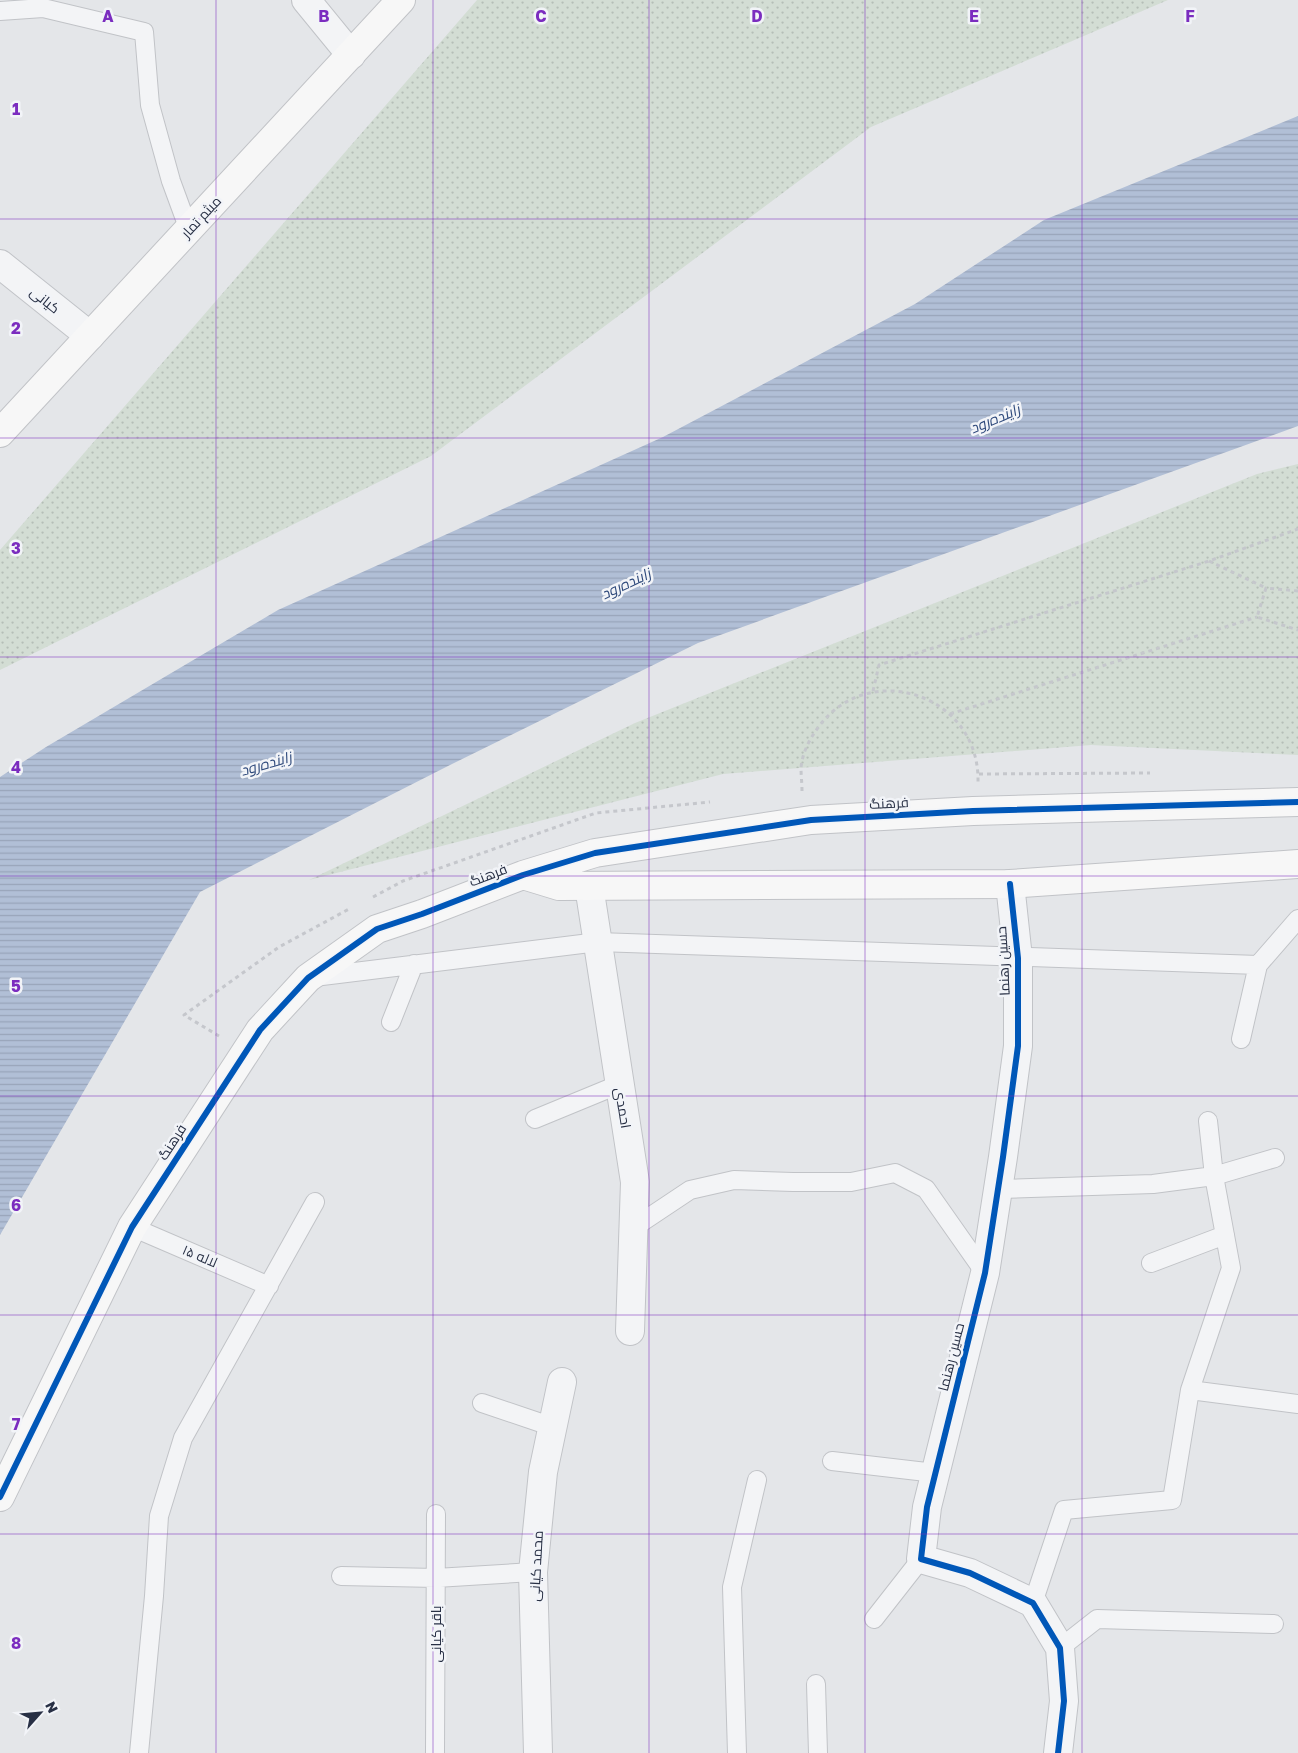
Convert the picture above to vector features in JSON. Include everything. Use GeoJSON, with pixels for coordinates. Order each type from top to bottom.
{"type":"FeatureCollection","features":[{"type":"Feature","properties":{"kind":"street"},"geometry":{"type":"LineString","coordinates":[[306,0],[351,55]]}},
{"type":"Feature","properties":{"kind":"street","name":"میثم تمار"},"geometry":{"type":"LineString","coordinates":[[0,433],[401,0]]}},
{"type":"Feature","properties":{"kind":"street","name":"کیانی"},"geometry":{"type":"LineString","coordinates":[[0,264],[90,336]]}},
{"type":"Feature","properties":{"kind":"street","name":"فرهنگ"},"geometry":{"type":"LineString","coordinates":[[0,1497],[132,1227],[260,1030],[308,978],[377,929],[422,914],[523,875],[595,853],[811,820],[973,811],[1298,802]]}},
{"type":"Feature","properties":{"kind":"street","name":"فرهنگ"},"geometry":{"type":"LineString","coordinates":[[523,875],[559,886],[1010,884],[1298,864]]}},
{"type":"Feature","properties":{"kind":"street","name":"حسین رهنما"},"geometry":{"type":"LineString","coordinates":[[921,1559],[927,1507],[985,1273],[999,1189],[1018,1046],[1018,958],[1010,884]]}},
{"type":"Feature","properties":{"kind":"street","name":"احمدی"},"geometry":{"type":"LineString","coordinates":[[589,886],[635,1182],[630,1331]]}},
{"type":"Feature","properties":{"kind":"street","name":"محمد کیانی"},"geometry":{"type":"LineString","coordinates":[[538,1753],[533,1572],[543,1472],[562,1382]]}},
{"type":"Feature","properties":{"kind":"street"},"geometry":{"type":"LineString","coordinates":[[921,1559],[970,1573],[1033,1603],[1060,1648],[1064,1701],[1058,1753]]}},
{"type":"Feature","properties":{"kind":"lane"},"geometry":{"type":"LineString","coordinates":[[0,11],[43,8],[144,32],[150,105],[171,181],[189,230]]}},
{"type":"Feature","properties":{"kind":"lane"},"geometry":{"type":"LineString","coordinates":[[1241,1039],[1258,965],[1298,919]]}},
{"type":"Feature","properties":{"kind":"lane"},"geometry":{"type":"LineString","coordinates":[[308,978],[598,942],[1258,965]]}},
{"type":"Feature","properties":{"kind":"lane"},"geometry":{"type":"LineString","coordinates":[[391,1022],[414,964]]}},
{"type":"Feature","properties":{"kind":"lane"},"geometry":{"type":"LineString","coordinates":[[535,1119],[620,1084]]}},
{"type":"Feature","properties":{"kind":"lane"},"geometry":{"type":"LineString","coordinates":[[1033,1603],[1064,1510],[1172,1500],[1190,1390],[1231,1268],[1214,1176],[1208,1121]]}},
{"type":"Feature","properties":{"kind":"lane"},"geometry":{"type":"LineString","coordinates":[[999,1189],[1153,1184],[1214,1176],[1275,1158]]}},
{"type":"Feature","properties":{"kind":"lane"},"geometry":{"type":"LineString","coordinates":[[634,1228],[690,1190],[734,1180],[851,1182],[896,1173],[926,1190],[985,1273]]}},
{"type":"Feature","properties":{"kind":"lane"},"geometry":{"type":"LineString","coordinates":[[138,1753],[154,1596],[158,1516],[183,1438],[316,1202]]}},
{"type":"Feature","properties":{"kind":"lane","name":"لاله ۱۵"},"geometry":{"type":"LineString","coordinates":[[132,1227],[269,1286]]}},
{"type":"Feature","properties":{"kind":"lane"},"geometry":{"type":"LineString","coordinates":[[1151,1263],[1225,1235]]}},
{"type":"Feature","properties":{"kind":"lane"},"geometry":{"type":"LineString","coordinates":[[1190,1390],[1298,1404]]}},
{"type":"Feature","properties":{"kind":"lane"},"geometry":{"type":"LineString","coordinates":[[482,1403],[553,1427]]}},
{"type":"Feature","properties":{"kind":"lane"},"geometry":{"type":"LineString","coordinates":[[832,1461],[935,1473]]}},
{"type":"Feature","properties":{"kind":"lane"},"geometry":{"type":"LineString","coordinates":[[737,1753],[732,1588],[758,1480]]}},
{"type":"Feature","properties":{"kind":"lane","name":"باقر کیانی"},"geometry":{"type":"LineString","coordinates":[[434,1753],[436,1514]]}},
{"type":"Feature","properties":{"kind":"lane"},"geometry":{"type":"LineString","coordinates":[[874,1619],[921,1559]]}},
{"type":"Feature","properties":{"kind":"lane"},"geometry":{"type":"LineString","coordinates":[[341,1576],[436,1578],[533,1572]]}},
{"type":"Feature","properties":{"kind":"lane"},"geometry":{"type":"LineString","coordinates":[[1060,1648],[1097,1619],[1274,1624]]}},
{"type":"Feature","properties":{"kind":"lane"},"geometry":{"type":"LineString","coordinates":[[816,1684],[818,1753]]}},
{"type":"Feature","properties":{"kind":"path"},"geometry":{"type":"LineString","coordinates":[[873,691],[880,665],[1208,561],[1298,529]]}},
{"type":"Feature","properties":{"kind":"path"},"geometry":{"type":"LineString","coordinates":[[1208,561],[1266,588],[1298,591]]}},
{"type":"Feature","properties":{"kind":"path"},"geometry":{"type":"LineString","coordinates":[[1257,616],[1266,588]]}},
{"type":"Feature","properties":{"kind":"path"},"geometry":{"type":"LineString","coordinates":[[950,714],[1257,616],[1298,630]]}},
{"type":"Feature","properties":{"kind":"path"},"geometry":{"type":"LineString","coordinates":[[811,820],[802,794],[801,766],[810,740],[825,717],[847,700],[873,691],[901,691],[927,698],[950,714],[965,731],[974,752],[978,774],[978,793],[973,811]]}},
{"type":"Feature","properties":{"kind":"path"},"geometry":{"type":"LineString","coordinates":[[978,774],[1157,774]]}},
{"type":"Feature","properties":{"kind":"shaded area"},"geometry":{"type":"Polygon","coordinates":[[[477,0],[1168,0],[871,127],[431,456],[0,670],[0,550],[477,0]]]}},
{"type":"Feature","properties":{"kind":"shaded area"},"geometry":{"type":"Polygon","coordinates":[[[1298,464],[1298,755],[1091,745],[723,774],[309,880],[635,723],[1257,474],[1298,464]]]}},
{"type":"Feature","properties":{"kind":"water","name":"زاینده‌رود"},"geometry":{"type":"Polygon","coordinates":[[[1298,116],[1298,426],[698,643],[450,765],[200,892],[0,1235],[0,777],[46,747],[278,610],[663,437],[915,304],[1044,220],[1298,116]]]}},
{"type":"Feature","properties":{"kind":"cycle path"},"geometry":{"type":"LineString","coordinates":[[0,1497],[132,1227],[260,1030],[308,978],[377,929],[422,914],[523,875],[595,853],[811,820],[973,811],[1298,802]]}},
{"type":"Feature","properties":{"kind":"cycle path"},"geometry":{"type":"LineString","coordinates":[[1010,884],[1018,958],[1018,1046],[985,1273],[927,1507],[921,1559],[970,1573],[1033,1603],[1060,1648],[1064,1701],[1058,1753]]}}]}
